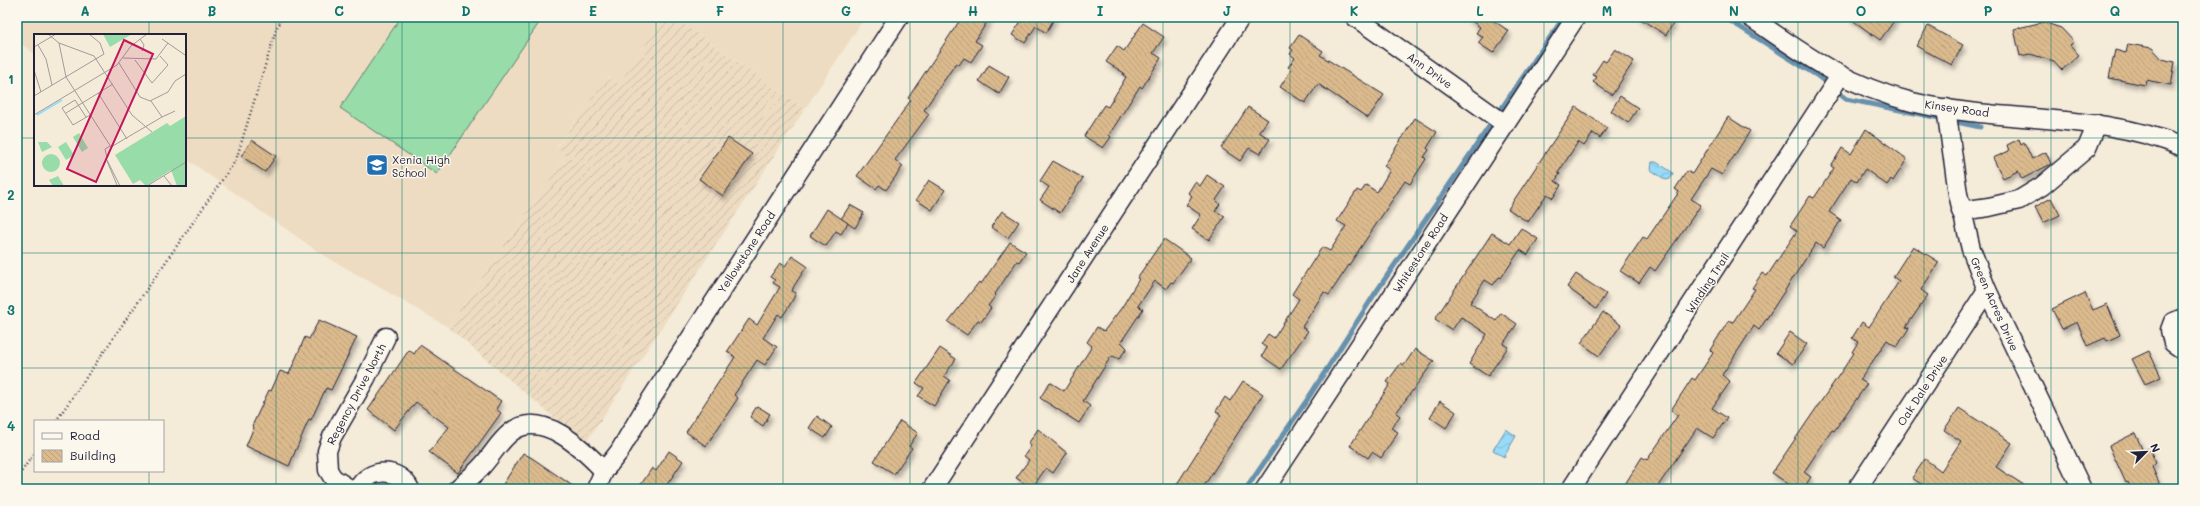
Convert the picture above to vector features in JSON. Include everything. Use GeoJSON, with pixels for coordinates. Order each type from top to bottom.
{"type":"FeatureCollection","features":[{"type":"Feature","properties":{"kind":"street","name":"Yellowstone Road"},"geometry":{"type":"LineString","coordinates":[[596,489],[604,471],[619,452],[646,406],[899,17]]}},
{"type":"Feature","properties":{"kind":"street","name":"Jane Avenue"},"geometry":{"type":"LineString","coordinates":[[932,489],[1241,17]]}},
{"type":"Feature","properties":{"kind":"street","name":"Ann Drive"},"geometry":{"type":"LineString","coordinates":[[1355,17],[1505,124]]}},
{"type":"Feature","properties":{"kind":"street","name":"Whitestone Road"},"geometry":{"type":"LineString","coordinates":[[1265,489],[1576,17]]}},
{"type":"Feature","properties":{"kind":"street","name":"Kinsey Road"},"geometry":{"type":"LineString","coordinates":[[1750,17],[1811,60],[1840,76],[1881,93],[1946,108],[2097,124],[2148,134],[2183,147]]}},
{"type":"Feature","properties":{"kind":"street","name":"Winding Trail"},"geometry":{"type":"LineString","coordinates":[[1571,489],[1840,76]]}},
{"type":"Feature","properties":{"kind":"street","name":"Green Acres Drive"},"geometry":{"type":"LineString","coordinates":[[1946,108],[1961,211],[1971,249],[1987,290],[2082,489]]}},
{"type":"Feature","properties":{"kind":"street"},"geometry":{"type":"LineString","coordinates":[[1961,211],[1989,207],[2019,200],[2042,186],[2087,148],[2097,124]]}},
{"type":"Feature","properties":{"kind":"street","name":"Oak Dale Drive"},"geometry":{"type":"LineString","coordinates":[[1857,489],[1987,290]]}},
{"type":"Feature","properties":{"kind":"street"},"geometry":{"type":"LineString","coordinates":[[2183,318],[2173,322],[2170,330],[2174,343],[2183,350]]}},
{"type":"Feature","properties":{"kind":"street","name":"Regency Drive North"},"geometry":{"type":"LineString","coordinates":[[350,489],[333,478],[328,470],[326,451],[332,437],[366,378],[386,338]]}},
{"type":"Feature","properties":{"kind":"street"},"geometry":{"type":"LineString","coordinates":[[457,489],[482,467],[512,432],[525,426],[537,426],[555,430],[585,451],[604,471]]}},
{"type":"Feature","properties":{"kind":"street"},"geometry":{"type":"LineString","coordinates":[[358,489],[367,477],[376,473],[386,472],[395,474],[403,479],[410,489]]}},
{"type":"Feature","properties":{"kind":"path"},"geometry":{"type":"LineString","coordinates":[[57,420],[236,160],[278,27],[284,17]]}},
{"type":"Feature","properties":{"kind":"path"},"geometry":{"type":"LineString","coordinates":[[17,478],[34,453]]}},
{"type":"Feature","properties":{"kind":"shaded area","name":"Xenia High School"},"geometry":{"type":"Polygon","coordinates":[[[17,17],[664,17],[619,85],[608,76],[556,148],[566,156],[448,327],[320,253],[186,159],[186,34],[34,34],[34,53],[17,41],[17,17]]]}},
{"type":"Feature","properties":{"kind":"shaded area"},"geometry":{"type":"Polygon","coordinates":[[[664,17],[674,17],[805,109],[585,444],[448,327],[566,156],[556,149],[607,76],[619,84],[664,17]]]}},
{"type":"Feature","properties":{"kind":"shaded area"},"geometry":{"type":"Polygon","coordinates":[[[674,17],[865,17],[805,109],[674,17]]]}},
{"type":"Feature","properties":{"kind":"green space"},"geometry":{"type":"Polygon","coordinates":[[[401,17],[543,17],[437,174],[340,108],[401,17]]]}},
{"type":"Feature","properties":{"kind":"water"},"geometry":{"type":"Polygon","coordinates":[[[1652,162],[1656,162],[1672,172],[1673,174],[1670,179],[1666,180],[1651,170],[1652,162]]]}},
{"type":"Feature","properties":{"kind":"water"},"geometry":{"type":"Polygon","coordinates":[[[1506,429],[1516,436],[1504,457],[1493,450],[1506,429]]]}},
{"type":"Feature","properties":{"kind":"building"},"geometry":{"type":"Polygon","coordinates":[[[962,17],[990,17],[975,41],[982,45],[971,62],[964,58],[959,65],[956,63],[924,110],[929,114],[895,160],[903,166],[886,190],[879,185],[876,189],[857,176],[911,100],[908,98],[962,17]]]}},
{"type":"Feature","properties":{"kind":"building"},"geometry":{"type":"Polygon","coordinates":[[[1021,17],[1055,17],[1046,33],[1036,26],[1025,43],[1012,35],[1023,18],[1021,17]]]}},
{"type":"Feature","properties":{"kind":"building"},"geometry":{"type":"Polygon","coordinates":[[[1466,17],[1488,17],[1509,31],[1493,53],[1478,43],[1483,37],[1476,33],[1480,27],[1466,17]]]}},
{"type":"Feature","properties":{"kind":"building"},"geometry":{"type":"Polygon","coordinates":[[[1637,17],[1665,17],[1674,22],[1666,35],[1637,17]]]}},
{"type":"Feature","properties":{"kind":"building"},"geometry":{"type":"Polygon","coordinates":[[[1848,17],[1897,17],[1880,40],[1848,17]]]}},
{"type":"Feature","properties":{"kind":"building"},"geometry":{"type":"Polygon","coordinates":[[[2043,22],[2061,28],[2074,42],[2070,45],[2079,55],[2062,70],[2054,61],[2030,54],[2020,56],[2014,29],[2043,22]]]}},
{"type":"Feature","properties":{"kind":"building"},"geometry":{"type":"Polygon","coordinates":[[[1143,23],[1164,37],[1153,53],[1161,58],[1142,88],[1140,86],[1109,135],[1111,137],[1103,148],[1084,136],[1104,105],[1108,107],[1126,77],[1123,75],[1124,73],[1106,62],[1117,46],[1124,51],[1143,23]]]}},
{"type":"Feature","properties":{"kind":"building"},"geometry":{"type":"Polygon","coordinates":[[[1928,26],[1963,45],[1952,65],[1916,46],[1928,26]]]}},
{"type":"Feature","properties":{"kind":"building"},"geometry":{"type":"Polygon","coordinates":[[[1299,35],[1323,51],[1320,55],[1384,95],[1368,118],[1318,84],[1305,103],[1280,87],[1291,70],[1288,67],[1295,58],[1290,54],[1293,50],[1290,48],[1299,35]]]}},
{"type":"Feature","properties":{"kind":"building"},"geometry":{"type":"Polygon","coordinates":[[[2128,44],[2152,48],[2162,59],[2175,62],[2171,85],[2146,80],[2145,85],[2109,78],[2115,50],[2126,53],[2128,44]]]}},
{"type":"Feature","properties":{"kind":"building"},"geometry":{"type":"Polygon","coordinates":[[[1615,49],[1634,61],[1612,95],[1593,82],[1597,77],[1593,75],[1603,60],[1606,62],[1615,49]]]}},
{"type":"Feature","properties":{"kind":"building"},"geometry":{"type":"Polygon","coordinates":[[[989,65],[1009,77],[999,94],[979,81],[989,65]]]}},
{"type":"Feature","properties":{"kind":"building"},"geometry":{"type":"Polygon","coordinates":[[[1620,96],[1638,108],[1628,123],[1611,111],[1620,96]]]}},
{"type":"Feature","properties":{"kind":"building"},"geometry":{"type":"Polygon","coordinates":[[[1248,107],[1268,120],[1259,132],[1270,139],[1260,154],[1249,148],[1240,161],[1221,148],[1248,107]]]}},
{"type":"Feature","properties":{"kind":"building"},"geometry":{"type":"Polygon","coordinates":[[[1576,107],[1607,128],[1600,138],[1593,133],[1584,146],[1578,142],[1558,173],[1560,174],[1555,181],[1561,185],[1553,198],[1547,194],[1528,222],[1508,209],[1576,107]]]}},
{"type":"Feature","properties":{"kind":"building"},"geometry":{"type":"Polygon","coordinates":[[[1728,117],[1750,131],[1722,175],[1711,169],[1691,199],[1701,205],[1655,271],[1650,267],[1639,283],[1620,271],[1643,237],[1647,239],[1679,192],[1675,189],[1687,171],[1692,174],[1728,117]]]}},
{"type":"Feature","properties":{"kind":"building"},"geometry":{"type":"Polygon","coordinates":[[[1415,118],[1437,132],[1427,148],[1429,150],[1424,157],[1426,159],[1410,184],[1405,181],[1329,295],[1324,292],[1302,327],[1308,331],[1281,369],[1279,368],[1262,356],[1267,348],[1261,344],[1268,334],[1274,338],[1299,299],[1292,294],[1322,247],[1330,251],[1346,226],[1337,221],[1357,190],[1361,192],[1366,185],[1377,192],[1390,170],[1384,166],[1415,118]]]}},
{"type":"Feature","properties":{"kind":"building"},"geometry":{"type":"Polygon","coordinates":[[[1866,129],[1907,159],[1893,181],[1891,179],[1887,185],[1865,169],[1857,182],[1851,178],[1829,212],[1841,220],[1823,248],[1816,243],[1759,330],[1754,326],[1722,375],[1730,382],[1712,408],[1727,418],[1713,438],[1697,428],[1656,489],[1622,489],[1642,457],[1647,460],[1678,415],[1671,410],[1692,378],[1695,380],[1713,353],[1710,350],[1729,320],[1733,322],[1755,289],[1752,288],[1762,273],[1767,276],[1797,231],[1790,226],[1810,196],[1814,198],[1834,168],[1831,166],[1842,148],[1851,154],[1866,129]]]}},
{"type":"Feature","properties":{"kind":"building"},"geometry":{"type":"Polygon","coordinates":[[[728,138],[752,154],[723,196],[699,179],[728,138]]]}},
{"type":"Feature","properties":{"kind":"building"},"geometry":{"type":"Polygon","coordinates":[[[2019,139],[2021,144],[2024,142],[2032,159],[2046,152],[2051,164],[2022,179],[2018,171],[2003,178],[1993,158],[2009,151],[2007,145],[2019,139]]]}},
{"type":"Feature","properties":{"kind":"building"},"geometry":{"type":"Polygon","coordinates":[[[252,140],[276,156],[265,172],[241,156],[252,140]]]}},
{"type":"Feature","properties":{"kind":"building"},"geometry":{"type":"Polygon","coordinates":[[[1053,161],[1083,178],[1060,213],[1040,200],[1049,187],[1040,181],[1053,161]]]}},
{"type":"Feature","properties":{"kind":"building"},"geometry":{"type":"Polygon","coordinates":[[[1207,175],[1225,187],[1216,200],[1220,204],[1215,211],[1225,216],[1209,240],[1192,229],[1201,215],[1186,205],[1192,196],[1188,193],[1195,182],[1200,186],[1207,175]]]}},
{"type":"Feature","properties":{"kind":"building"},"geometry":{"type":"Polygon","coordinates":[[[929,180],[945,190],[932,210],[916,200],[929,180]]]}},
{"type":"Feature","properties":{"kind":"building"},"geometry":{"type":"Polygon","coordinates":[[[2051,198],[2060,215],[2043,223],[2035,207],[2051,198]]]}},
{"type":"Feature","properties":{"kind":"building"},"geometry":{"type":"Polygon","coordinates":[[[850,205],[864,213],[855,228],[841,219],[850,205]]]}},
{"type":"Feature","properties":{"kind":"building"},"geometry":{"type":"Polygon","coordinates":[[[827,209],[848,223],[841,234],[836,231],[826,246],[810,236],[827,209]]]}},
{"type":"Feature","properties":{"kind":"building"},"geometry":{"type":"Polygon","coordinates":[[[1002,211],[1019,222],[1008,238],[991,227],[1002,211]]]}},
{"type":"Feature","properties":{"kind":"building"},"geometry":{"type":"Polygon","coordinates":[[[1521,228],[1538,239],[1528,255],[1520,250],[1501,278],[1499,277],[1493,285],[1485,280],[1470,303],[1496,321],[1501,313],[1517,324],[1503,344],[1508,347],[1488,376],[1469,364],[1487,334],[1461,317],[1452,330],[1435,319],[1492,233],[1510,244],[1521,228]]]}},
{"type":"Feature","properties":{"kind":"building"},"geometry":{"type":"Polygon","coordinates":[[[1164,239],[1191,258],[1173,283],[1171,282],[1166,289],[1155,281],[1138,306],[1143,309],[1121,342],[1127,348],[1119,359],[1113,356],[1110,358],[1083,401],[1090,406],[1079,423],[1040,398],[1050,382],[1064,391],[1092,346],[1087,342],[1097,327],[1104,331],[1122,307],[1139,279],[1137,278],[1164,239]]]}},
{"type":"Feature","properties":{"kind":"building"},"geometry":{"type":"Polygon","coordinates":[[[1010,242],[1026,252],[1019,262],[1017,261],[995,294],[996,295],[988,306],[991,308],[981,322],[978,320],[967,335],[948,322],[979,282],[981,284],[1010,242]]]}},
{"type":"Feature","properties":{"kind":"building"},"geometry":{"type":"Polygon","coordinates":[[[1913,246],[1939,262],[1921,290],[1928,295],[1906,327],[1909,328],[1897,347],[1887,340],[1860,380],[1867,384],[1834,431],[1832,430],[1804,472],[1811,477],[1803,489],[1796,489],[1772,473],[1854,353],[1852,352],[1858,342],[1852,338],[1862,322],[1869,327],[1899,281],[1893,277],[1913,246]]]}},
{"type":"Feature","properties":{"kind":"building"},"geometry":{"type":"Polygon","coordinates":[[[792,256],[807,266],[794,286],[792,291],[796,293],[791,303],[782,317],[778,314],[763,338],[777,347],[765,365],[757,360],[734,395],[738,398],[706,446],[686,432],[735,357],[727,352],[749,319],[757,325],[780,287],[773,283],[775,280],[770,277],[780,263],[785,266],[792,256]]]}},
{"type":"Feature","properties":{"kind":"building"},"geometry":{"type":"Polygon","coordinates":[[[1576,274],[1606,294],[1596,309],[1567,287],[1576,274]]]}},
{"type":"Feature","properties":{"kind":"building"},"geometry":{"type":"Polygon","coordinates":[[[2085,293],[2093,310],[2107,304],[2120,335],[2107,341],[2105,338],[2087,346],[2077,322],[2062,329],[2052,309],[2085,293]]]}},
{"type":"Feature","properties":{"kind":"building"},"geometry":{"type":"Polygon","coordinates":[[[1603,312],[1621,325],[1599,356],[1581,343],[1603,312]]]}},
{"type":"Feature","properties":{"kind":"building"},"geometry":{"type":"Polygon","coordinates":[[[319,320],[357,337],[331,390],[326,388],[311,420],[309,419],[289,466],[246,446],[254,427],[252,426],[280,371],[289,374],[305,337],[309,339],[319,320]]]}},
{"type":"Feature","properties":{"kind":"building"},"geometry":{"type":"Polygon","coordinates":[[[1790,332],[1807,344],[1793,364],[1776,353],[1790,332]]]}},
{"type":"Feature","properties":{"kind":"building"},"geometry":{"type":"Polygon","coordinates":[[[420,345],[501,401],[496,409],[501,413],[458,473],[429,452],[449,427],[416,402],[394,430],[368,410],[409,350],[414,354],[420,345]]]}},
{"type":"Feature","properties":{"kind":"building"},"geometry":{"type":"Polygon","coordinates":[[[940,348],[956,359],[944,376],[950,380],[934,406],[918,396],[924,388],[916,383],[940,348]]]}},
{"type":"Feature","properties":{"kind":"building"},"geometry":{"type":"Polygon","coordinates":[[[1415,349],[1434,361],[1396,413],[1400,416],[1391,428],[1398,432],[1381,458],[1372,452],[1368,458],[1350,446],[1390,384],[1387,382],[1401,363],[1404,365],[1415,349]]]}},
{"type":"Feature","properties":{"kind":"building"},"geometry":{"type":"Polygon","coordinates":[[[2149,351],[2161,377],[2145,384],[2132,359],[2149,351]]]}},
{"type":"Feature","properties":{"kind":"building"},"geometry":{"type":"Polygon","coordinates":[[[1243,381],[1263,394],[1202,489],[1185,489],[1177,484],[1221,415],[1216,411],[1225,397],[1230,401],[1243,381]]]}},
{"type":"Feature","properties":{"kind":"building"},"geometry":{"type":"Polygon","coordinates":[[[1440,401],[1456,412],[1446,428],[1430,417],[1440,401]]]}},
{"type":"Feature","properties":{"kind":"building"},"geometry":{"type":"Polygon","coordinates":[[[757,406],[770,414],[763,426],[750,417],[757,406]]]}},
{"type":"Feature","properties":{"kind":"building"},"geometry":{"type":"Polygon","coordinates":[[[1959,408],[2012,443],[1996,467],[2030,489],[1929,489],[1912,478],[1925,459],[1941,471],[1961,441],[1944,430],[1959,408]]]}},
{"type":"Feature","properties":{"kind":"building"},"geometry":{"type":"Polygon","coordinates":[[[817,416],[832,427],[825,438],[809,428],[817,416]]]}},
{"type":"Feature","properties":{"kind":"building"},"geometry":{"type":"Polygon","coordinates":[[[900,421],[918,433],[909,446],[912,448],[894,474],[874,461],[900,421]]]}},
{"type":"Feature","properties":{"kind":"building"},"geometry":{"type":"Polygon","coordinates":[[[1038,429],[1067,453],[1053,473],[1046,468],[1032,488],[1016,478],[1029,460],[1024,456],[1031,446],[1028,444],[1038,429]]]}},
{"type":"Feature","properties":{"kind":"building"},"geometry":{"type":"Polygon","coordinates":[[[2135,433],[2143,451],[2149,448],[2156,463],[2152,467],[2162,489],[2131,489],[2128,482],[2126,483],[2109,446],[2135,433]]]}},
{"type":"Feature","properties":{"kind":"building"},"geometry":{"type":"Polygon","coordinates":[[[669,451],[683,461],[664,489],[638,489],[652,468],[656,471],[669,451]]]}},
{"type":"Feature","properties":{"kind":"building"},"geometry":{"type":"Polygon","coordinates":[[[523,453],[532,458],[577,489],[500,489],[523,453]]]}},
{"type":"Feature","properties":{"kind":"waterway"},"geometry":{"type":"LineString","coordinates":[[1246,489],[1307,400],[1374,295],[1564,17]]}},
{"type":"Feature","properties":{"kind":"waterway"},"geometry":{"type":"LineString","coordinates":[[1724,17],[1819,77],[1846,99],[1944,119]]}},
{"type":"Feature","properties":{"kind":"waterway"},"geometry":{"type":"LineString","coordinates":[[1952,121],[1980,127]]}},
{"type":"Feature","properties":{"kind":"place","name":"Xenia High School"},"geometry":{"type":"Point","coordinates":[377,165]}}]}
